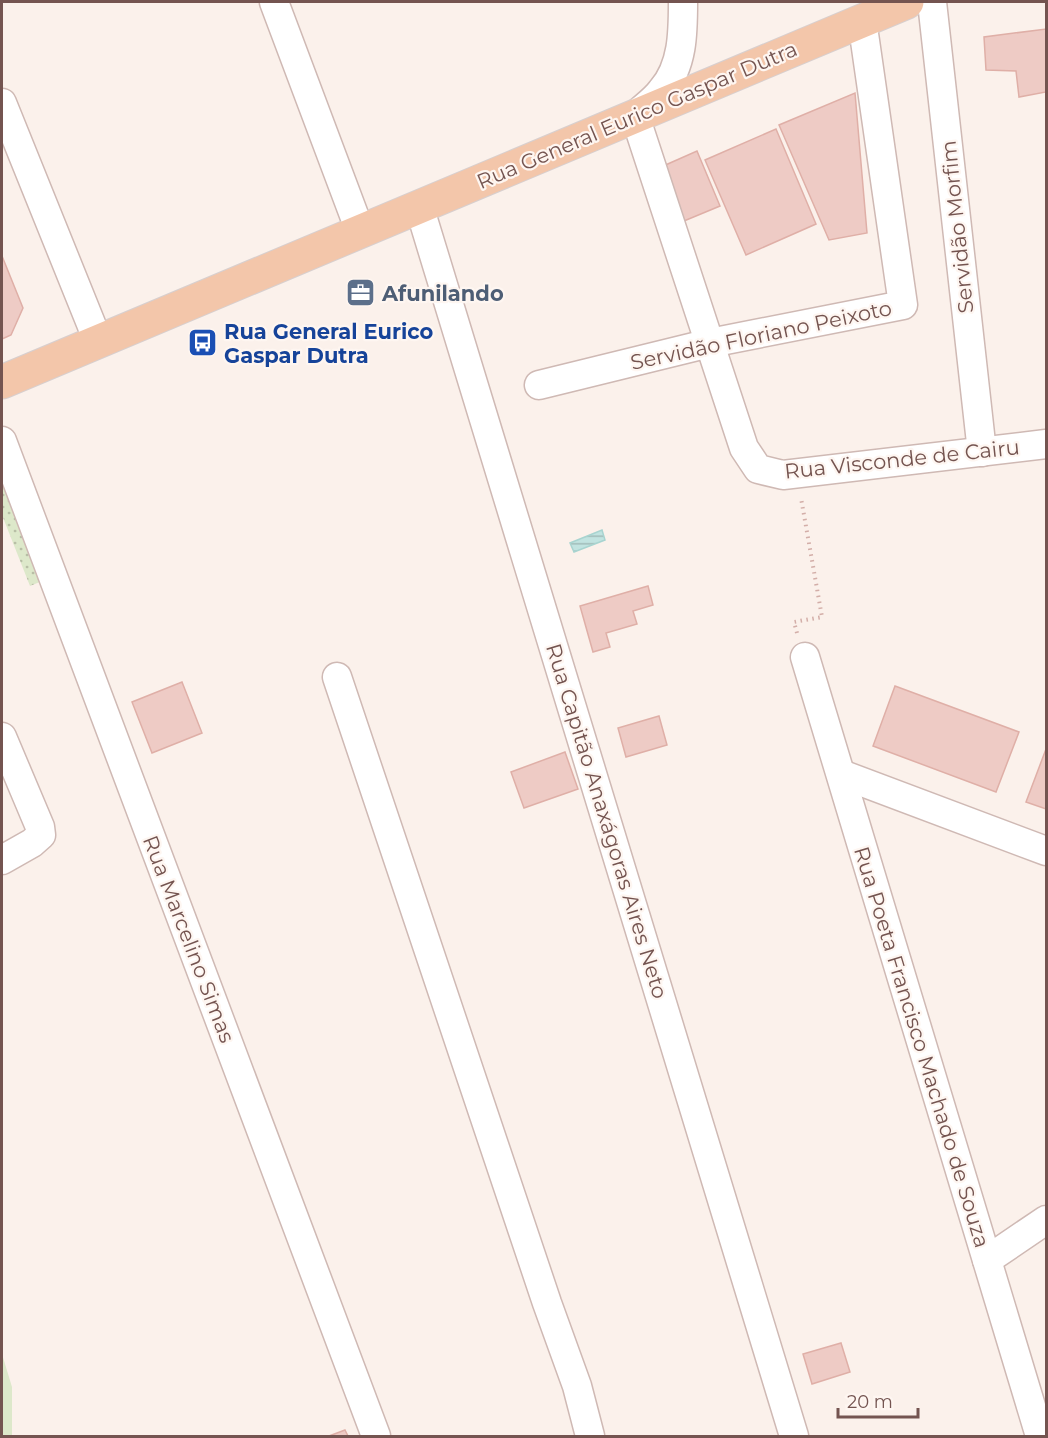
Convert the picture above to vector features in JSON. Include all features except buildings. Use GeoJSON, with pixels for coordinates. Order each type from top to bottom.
{"type":"FeatureCollection","features":[{"type":"Feature","properties":{"kind":"main road","name":"Rua General Eurico Gaspar Dutra"},"geometry":{"type":"LineString","coordinates":[[2,382],[907,2]]}},
{"type":"Feature","properties":{"kind":"street"},"geometry":{"type":"LineString","coordinates":[[273,2],[360,231]]}},
{"type":"Feature","properties":{"kind":"street"},"geometry":{"type":"LineString","coordinates":[[683,2],[683,35],[672,75],[663,90],[635,116],[710,343]]}},
{"type":"Feature","properties":{"kind":"street","name":"Servidão Morfim"},"geometry":{"type":"LineString","coordinates":[[932,2],[982,452]]}},
{"type":"Feature","properties":{"kind":"street","name":"Servidão Floriano Peixoto"},"geometry":{"type":"LineString","coordinates":[[539,385],[710,343],[903,305],[862,20]]}},
{"type":"Feature","properties":{"kind":"street"},"geometry":{"type":"LineString","coordinates":[[2,103],[98,341]]}},
{"type":"Feature","properties":{"kind":"street","name":"Rua Capitão Anaxágoras Aires Neto"},"geometry":{"type":"LineString","coordinates":[[419,206],[794,1437]]}},
{"type":"Feature","properties":{"kind":"street","name":"Rua Visconde de Cairu"},"geometry":{"type":"LineString","coordinates":[[710,343],[744,448],[758,469],[783,475],[1047,444]]}},
{"type":"Feature","properties":{"kind":"street","name":"Rua Marcelino Simas"},"geometry":{"type":"LineString","coordinates":[[2,441],[376,1437]]}},
{"type":"Feature","properties":{"kind":"street","name":"Rua Poeta Francisco Machado de Souza"},"geometry":{"type":"LineString","coordinates":[[805,657],[1040,1437]]}},
{"type":"Feature","properties":{"kind":"street"},"geometry":{"type":"LineString","coordinates":[[337,677],[547,1303],[577,1386],[590,1437]]}},
{"type":"Feature","properties":{"kind":"street"},"geometry":{"type":"LineString","coordinates":[[2,737],[40,827],[41,835],[32,843],[2,860]]}},
{"type":"Feature","properties":{"kind":"street"},"geometry":{"type":"LineString","coordinates":[[841,774],[1047,851]]}},
{"type":"Feature","properties":{"kind":"street"},"geometry":{"type":"LineString","coordinates":[[987,1260],[1047,1220]]}},
{"type":"Feature","properties":{"kind":"path"},"geometry":{"type":"LineString","coordinates":[[801,494],[822,617],[794,622],[805,657]]}},
{"type":"Feature","properties":{"kind":"green space"},"geometry":{"type":"Polygon","coordinates":[[[2,468],[47,579],[30,586],[2,515],[2,468]]]}},
{"type":"Feature","properties":{"kind":"green space"},"geometry":{"type":"Polygon","coordinates":[[[2,1354],[12,1387],[12,1436],[2,1436],[2,1354]]]}},
{"type":"Feature","properties":{"kind":"water"},"geometry":{"type":"Polygon","coordinates":[[[602,530],[605,540],[574,552],[570,543],[602,530]]]}},
{"type":"Feature","properties":{"kind":"place","name":"Afunilando"},"geometry":{"type":"Point","coordinates":[361,293]}},
{"type":"Feature","properties":{"kind":"place","name":"Rua General Eurico Gaspar Dutra"},"geometry":{"type":"Point","coordinates":[203,343]}}]}
